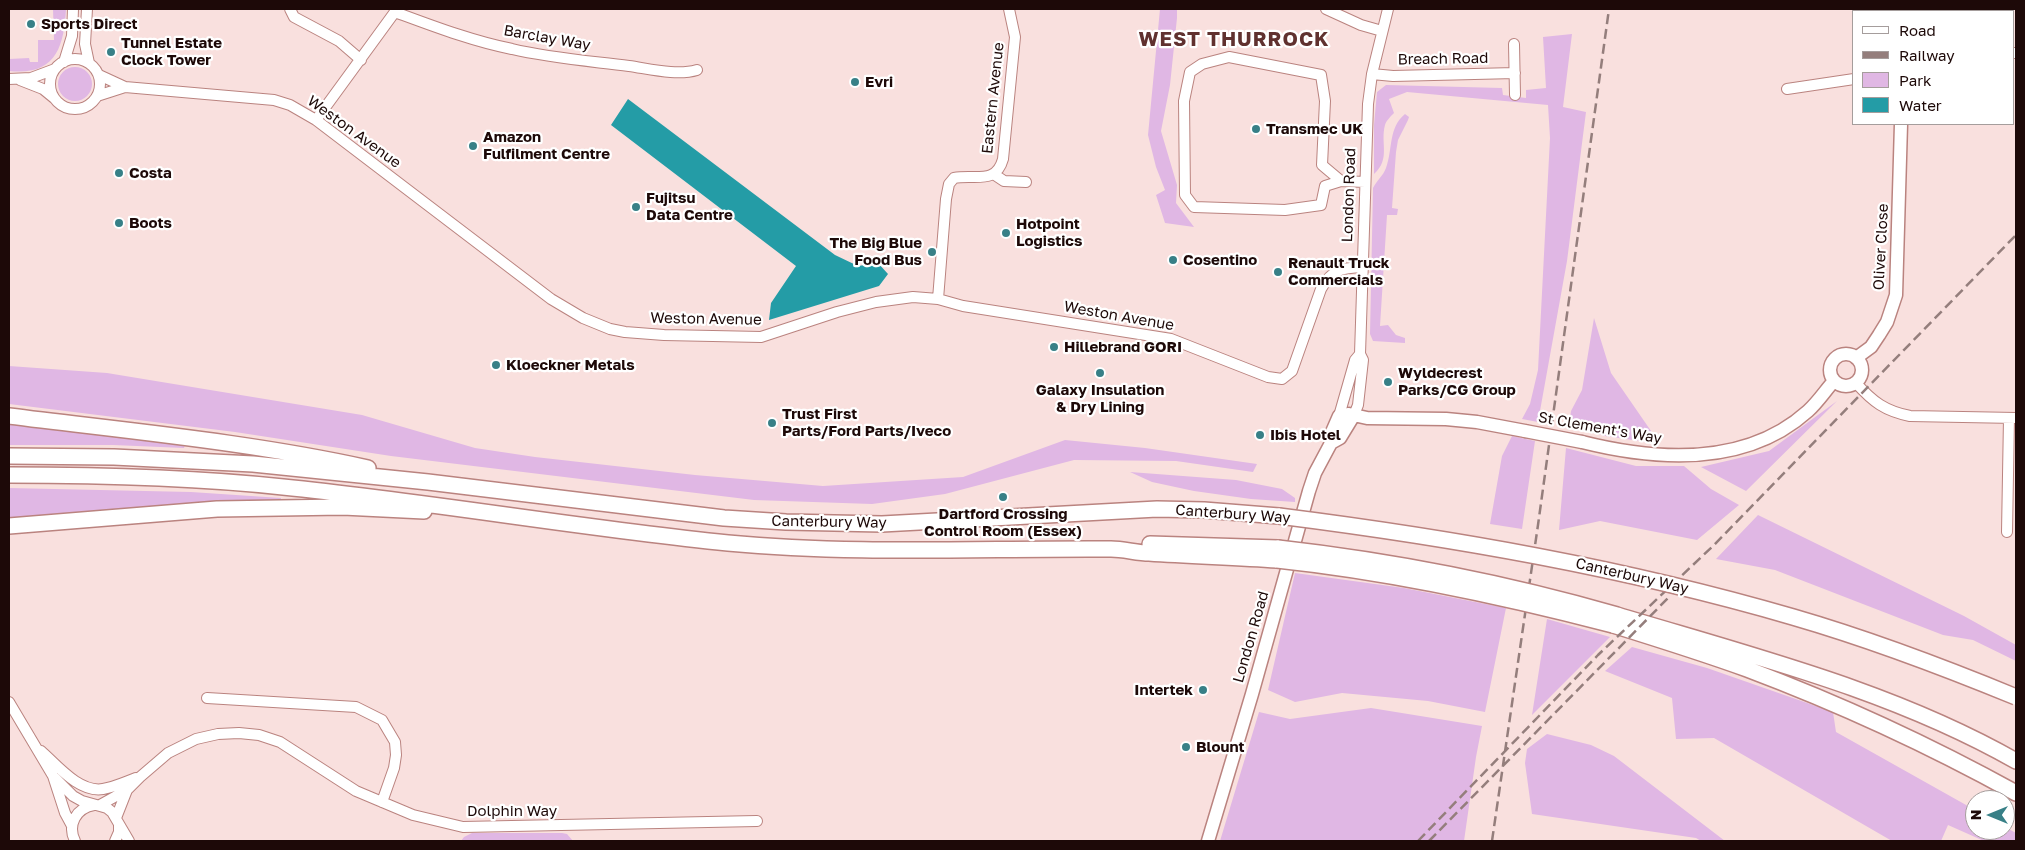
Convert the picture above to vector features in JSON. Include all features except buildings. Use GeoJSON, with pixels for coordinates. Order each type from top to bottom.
{"type":"FeatureCollection","features":[{"type":"Feature","properties":{"kind":"highway"},"geometry":{"type":"LineString","coordinates":[[9,416],[294,454],[428,482]]}},
{"type":"Feature","properties":{"kind":"highway"},"geometry":{"type":"LineString","coordinates":[[9,456],[167,458],[253,464],[428,482]]}},
{"type":"Feature","properties":{"kind":"highway"},"geometry":{"type":"LineString","coordinates":[[9,475],[109,474],[179,478],[282,486],[467,510]]}},
{"type":"Feature","properties":{"kind":"highway","name":"Canterbury Way"},"geometry":{"type":"LineString","coordinates":[[428,482],[695,515],[795,523],[882,524],[1157,509],[1204,510],[1279,516],[1360,526],[1580,563],[1728,599],[1795,617],[1876,644],[2016,697]]}},
{"type":"Feature","properties":{"kind":"highway"},"geometry":{"type":"LineString","coordinates":[[9,526],[226,508],[288,506],[402,511],[467,510]]}},
{"type":"Feature","properties":{"kind":"highway","name":"Canterbury Way"},"geometry":{"type":"LineString","coordinates":[[467,510],[719,542],[786,547],[950,550],[1117,549],[1144,553],[1278,554],[1476,591],[1586,618],[1658,633],[1827,679],[1882,699],[1955,730],[2016,761]]}},
{"type":"Feature","properties":{"kind":"highway","name":"Canterbury Way"},"geometry":{"type":"LineString","coordinates":[[1658,633],[1844,708],[1922,744],[2016,793]]}},
{"type":"Feature","properties":{"kind":"main road","name":"Oliver Close"},"geometry":{"type":"LineString","coordinates":[[1856,358],[1871,347],[1879,335],[1887,322],[1896,295],[1901,125]]}},
{"type":"Feature","properties":{"kind":"main road"},"geometry":{"type":"LineString","coordinates":[[1848,354],[1856,358],[1862,368],[1862,373],[1856,383],[1847,387],[1833,382],[1829,369],[1835,357],[1848,354]]}},
{"type":"Feature","properties":{"kind":"main road","name":"St Clement's Way"},"geometry":{"type":"LineString","coordinates":[[1339,416],[1354,415],[1367,418],[1446,419],[1477,422],[1630,452],[1692,456],[1728,451],[1759,441],[1794,421],[1808,410],[1833,382]]}},
{"type":"Feature","properties":{"kind":"main road","name":"London Road"},"geometry":{"type":"LineString","coordinates":[[1331,443],[1340,438],[1354,415]]}},
{"type":"Feature","properties":{"kind":"main road","name":"London Road"},"geometry":{"type":"LineString","coordinates":[[1208,841],[1252,694],[1309,491],[1331,443],[1332,432],[1339,416]]}},
{"type":"Feature","properties":{"kind":"street"},"geometry":{"type":"LineString","coordinates":[[64,62],[72,36],[73,9]]}},
{"type":"Feature","properties":{"kind":"street"},"geometry":{"type":"LineString","coordinates":[[13,79],[43,89],[65,107],[75,109],[89,105],[98,96],[100,85],[99,74],[89,63],[85,44],[87,9]]}},
{"type":"Feature","properties":{"kind":"street"},"geometry":{"type":"LineString","coordinates":[[290,9],[294,17],[339,41],[361,60]]}},
{"type":"Feature","properties":{"kind":"street","name":"Eastern Avenue"},"geometry":{"type":"LineString","coordinates":[[938,298],[946,199],[949,184],[954,178],[995,175],[1001,167],[1003,159],[1015,37],[1009,9]]}},
{"type":"Feature","properties":{"kind":"street"},"geometry":{"type":"LineString","coordinates":[[1326,9],[1361,25],[1382,31]]}},
{"type":"Feature","properties":{"kind":"street","name":"London Road"},"geometry":{"type":"LineString","coordinates":[[1354,415],[1358,405],[1363,360],[1360,354],[1363,311],[1368,104],[1372,74],[1388,9]]}},
{"type":"Feature","properties":{"kind":"street"},"geometry":{"type":"LineString","coordinates":[[316,120],[396,10]]}},
{"type":"Feature","properties":{"kind":"street","name":"Barclay Way"},"geometry":{"type":"LineString","coordinates":[[396,10],[444,30],[510,49],[658,70],[689,73],[697,70]]}},
{"type":"Feature","properties":{"kind":"street"},"geometry":{"type":"LineString","coordinates":[[1514,44],[1515,95]]}},
{"type":"Feature","properties":{"kind":"street"},"geometry":{"type":"LineString","coordinates":[[1341,180],[1322,165],[1325,101],[1321,75],[1229,57],[1202,64],[1190,72],[1184,101],[1185,195],[1194,207],[1286,210],[1321,205],[1324,186],[1341,180],[1365,182]]}},
{"type":"Feature","properties":{"kind":"street"},"geometry":{"type":"LineString","coordinates":[[13,79],[44,74],[64,62],[76,59],[89,63]]}},
{"type":"Feature","properties":{"kind":"street"},"geometry":{"type":"LineString","coordinates":[[55,69],[50,82],[55,98]]}},
{"type":"Feature","properties":{"kind":"street","name":"Breach Road"},"geometry":{"type":"LineString","coordinates":[[1372,74],[1393,76],[1515,73]]}},
{"type":"Feature","properties":{"kind":"street","name":"Weston Avenue"},"geometry":{"type":"LineString","coordinates":[[99,74],[126,87],[274,100],[290,104],[316,120],[550,299],[583,318],[610,329],[664,335],[761,337],[837,312],[876,302],[913,297],[938,298],[963,306],[1171,339],[1268,378],[1282,379],[1292,371],[1321,289],[1328,277],[1338,270],[1363,267]]}},
{"type":"Feature","properties":{"kind":"street"},"geometry":{"type":"LineString","coordinates":[[1787,89],[1852,79]]}},
{"type":"Feature","properties":{"kind":"street","name":"Weston Avenue"},"geometry":{"type":"LineString","coordinates":[[98,96],[126,87]]}},
{"type":"Feature","properties":{"kind":"street"},"geometry":{"type":"LineString","coordinates":[[995,175],[1004,181],[1026,182]]}},
{"type":"Feature","properties":{"kind":"street","name":"London Road"},"geometry":{"type":"LineString","coordinates":[[1339,416],[1355,360],[1360,354]]}},
{"type":"Feature","properties":{"kind":"street"},"geometry":{"type":"LineString","coordinates":[[1856,383],[1870,399],[1900,414],[1910,416],[2013,418],[2007,532]]}},
{"type":"Feature","properties":{"kind":"street"},"geometry":{"type":"LineString","coordinates":[[206,698],[356,707],[382,720],[395,742],[396,755],[394,768],[382,802]]}},
{"type":"Feature","properties":{"kind":"street"},"geometry":{"type":"LineString","coordinates":[[9,703],[52,776],[65,813],[72,826],[75,841]]}},
{"type":"Feature","properties":{"kind":"street","name":"Dolphin Way"},"geometry":{"type":"LineString","coordinates":[[72,826],[77,814],[88,806],[97,805],[127,790],[140,776],[168,753],[182,745],[196,739],[218,734],[239,733],[280,742],[356,790],[382,802],[413,815],[462,827],[757,821]]}},
{"type":"Feature","properties":{"kind":"street"},"geometry":{"type":"LineString","coordinates":[[36,748],[75,780],[88,788],[96,790],[108,788],[140,776]]}},
{"type":"Feature","properties":{"kind":"street"},"geometry":{"type":"LineString","coordinates":[[52,776],[73,796],[106,808],[118,822],[129,841]]}},
{"type":"Feature","properties":{"kind":"street","name":"Dolphin Way"},"geometry":{"type":"LineString","coordinates":[[115,841],[119,832],[118,822],[127,790]]}},
{"type":"Feature","properties":{"kind":"green space"},"geometry":{"type":"Polygon","coordinates":[[[53,9],[66,9],[63,36],[54,56],[47,64],[37,69],[9,71],[9,59],[29,58],[30,62],[38,62],[38,40],[54,40],[53,9]]]}},
{"type":"Feature","properties":{"kind":"green space"},"geometry":{"type":"Polygon","coordinates":[[[1160,9],[1177,9],[1170,85],[1161,131],[1177,185],[1176,203],[1194,227],[1165,223],[1156,195],[1165,190],[1156,167],[1148,135],[1160,9]]]}},
{"type":"Feature","properties":{"kind":"green space"},"geometry":{"type":"Polygon","coordinates":[[[1572,34],[1563,107],[1586,112],[1567,261],[1538,422],[1522,419],[1530,404],[1538,370],[1550,138],[1548,105],[1407,92],[1389,99],[1394,113],[1385,125],[1384,157],[1374,174],[1374,125],[1377,92],[1386,85],[1502,88],[1503,95],[1526,98],[1526,90],[1546,88],[1543,37],[1572,34]]]}},
{"type":"Feature","properties":{"kind":"green space"},"geometry":{"type":"Polygon","coordinates":[[[75,67],[82,68],[87,72],[91,77],[91,91],[87,96],[82,100],[75,101],[68,100],[63,96],[59,91],[58,84],[59,77],[63,72],[68,68],[75,67]]]}},
{"type":"Feature","properties":{"kind":"green space"},"geometry":{"type":"Polygon","coordinates":[[[1405,114],[1409,117],[1398,140],[1396,152],[1392,208],[1398,209],[1397,215],[1387,215],[1380,326],[1388,325],[1396,335],[1405,338],[1405,343],[1373,341],[1370,334],[1373,188],[1386,168],[1393,132],[1405,114]]]}},
{"type":"Feature","properties":{"kind":"green space"},"geometry":{"type":"Polygon","coordinates":[[[1594,318],[1611,373],[1660,444],[1605,436],[1569,426],[1571,411],[1582,390],[1594,318]]]}},
{"type":"Feature","properties":{"kind":"green space"},"geometry":{"type":"Polygon","coordinates":[[[9,366],[107,373],[362,415],[475,448],[535,457],[695,475],[823,486],[963,477],[1065,440],[1145,448],[1257,464],[1253,472],[1176,461],[1074,460],[945,494],[872,504],[754,500],[391,456],[235,432],[9,404],[9,366]]]}},
{"type":"Feature","properties":{"kind":"green space"},"geometry":{"type":"Polygon","coordinates":[[[1837,401],[1746,491],[1701,467],[1769,451],[1837,401]]]}},
{"type":"Feature","properties":{"kind":"green space"},"geometry":{"type":"Polygon","coordinates":[[[9,423],[185,445],[184,448],[113,445],[9,445],[9,423]]]}},
{"type":"Feature","properties":{"kind":"green space"},"geometry":{"type":"Polygon","coordinates":[[[1512,436],[1535,441],[1522,529],[1490,524],[1502,456],[1512,436]]]}},
{"type":"Feature","properties":{"kind":"green space"},"geometry":{"type":"Polygon","coordinates":[[[1566,448],[1636,466],[1684,466],[1711,489],[1739,505],[1697,540],[1600,521],[1559,530],[1566,448]]]}},
{"type":"Feature","properties":{"kind":"green space"},"geometry":{"type":"Polygon","coordinates":[[[1130,472],[1236,480],[1282,489],[1295,498],[1295,502],[1251,499],[1194,491],[1152,482],[1130,472]]]}},
{"type":"Feature","properties":{"kind":"green space"},"geometry":{"type":"Polygon","coordinates":[[[9,488],[191,492],[281,498],[281,503],[9,521],[9,488]]]}},
{"type":"Feature","properties":{"kind":"green space"},"geometry":{"type":"Polygon","coordinates":[[[1758,515],[1964,616],[2016,645],[2016,661],[1973,640],[1943,635],[1775,570],[1716,559],[1758,515]]]}},
{"type":"Feature","properties":{"kind":"green space"},"geometry":{"type":"Polygon","coordinates":[[[1295,573],[1404,588],[1506,608],[1485,712],[1428,701],[1342,693],[1295,702],[1268,690],[1295,573]]]}},
{"type":"Feature","properties":{"kind":"green space"},"geometry":{"type":"Polygon","coordinates":[[[1547,619],[1610,637],[1532,715],[1547,619]]]}},
{"type":"Feature","properties":{"kind":"green space"},"geometry":{"type":"Polygon","coordinates":[[[1632,647],[1707,668],[1833,712],[1836,732],[1965,804],[1965,833],[1948,825],[1941,841],[1892,841],[1714,738],[1676,739],[1672,698],[1605,671],[1632,647]]]}},
{"type":"Feature","properties":{"kind":"green space"},"geometry":{"type":"Polygon","coordinates":[[[1371,708],[1482,726],[1464,841],[1220,841],[1259,712],[1290,719],[1371,708]]]}},
{"type":"Feature","properties":{"kind":"green space"},"geometry":{"type":"Polygon","coordinates":[[[1547,734],[1591,745],[1614,756],[1725,841],[1701,841],[1696,838],[1532,814],[1525,763],[1527,749],[1547,734]]]}},
{"type":"Feature","properties":{"kind":"green space"},"geometry":{"type":"Polygon","coordinates":[[[472,833],[562,833],[567,834],[573,841],[461,841],[472,833]]]}},
{"type":"Feature","properties":{"kind":"green space"},"geometry":{"type":"Polygon","coordinates":[[[2016,833],[2016,841],[1982,840],[2015,840],[2016,833]]]}},
{"type":"Feature","properties":{"kind":"water"},"geometry":{"type":"Polygon","coordinates":[[[628,99],[835,255],[858,266],[878,263],[888,274],[879,286],[769,320],[771,303],[796,266],[611,125],[628,99]]]}},
{"type":"Feature","properties":{"kind":"railway"},"geometry":{"type":"LineString","coordinates":[[1492,841],[1538,525],[1609,9]]}},
{"type":"Feature","properties":{"kind":"railway"},"geometry":{"type":"LineString","coordinates":[[1418,841],[1598,655],[1714,545],[2016,235]]}},
{"type":"Feature","properties":{"kind":"railway"},"geometry":{"type":"LineString","coordinates":[[1429,841],[1670,596]]}},
{"type":"Feature","properties":{"kind":"place","name":"Sports Direct"},"geometry":{"type":"Point","coordinates":[31,24]}},
{"type":"Feature","properties":{"kind":"place","name":"Tunnel Estate Clock Tower"},"geometry":{"type":"Point","coordinates":[111,52]}},
{"type":"Feature","properties":{"kind":"place","name":"Evri"},"geometry":{"type":"Point","coordinates":[855,82]}},
{"type":"Feature","properties":{"kind":"place","name":"Transmec UK"},"geometry":{"type":"Point","coordinates":[1256,129]}},
{"type":"Feature","properties":{"kind":"place","name":"Amazon Fulfilment Centre"},"geometry":{"type":"Point","coordinates":[473,146]}},
{"type":"Feature","properties":{"kind":"place","name":"Costa"},"geometry":{"type":"Point","coordinates":[119,173]}},
{"type":"Feature","properties":{"kind":"place","name":"Fujitsu Data Centre"},"geometry":{"type":"Point","coordinates":[636,207]}},
{"type":"Feature","properties":{"kind":"place","name":"Boots"},"geometry":{"type":"Point","coordinates":[119,223]}},
{"type":"Feature","properties":{"kind":"place","name":"Hotpoint Logistics"},"geometry":{"type":"Point","coordinates":[1006,233]}},
{"type":"Feature","properties":{"kind":"place","name":"The Big Blue Food Bus"},"geometry":{"type":"Point","coordinates":[932,252]}},
{"type":"Feature","properties":{"kind":"place","name":"Cosentino"},"geometry":{"type":"Point","coordinates":[1173,260]}},
{"type":"Feature","properties":{"kind":"place","name":"Renault Truck Commercials"},"geometry":{"type":"Point","coordinates":[1278,272]}},
{"type":"Feature","properties":{"kind":"place","name":"Hillebrand GORI"},"geometry":{"type":"Point","coordinates":[1054,347]}},
{"type":"Feature","properties":{"kind":"place","name":"Kloeckner Metals"},"geometry":{"type":"Point","coordinates":[496,365]}},
{"type":"Feature","properties":{"kind":"place","name":"Galaxy Insulation & Dry Lining"},"geometry":{"type":"Point","coordinates":[1100,373]}},
{"type":"Feature","properties":{"kind":"place","name":"Wyldecrest Parks/CG Group"},"geometry":{"type":"Point","coordinates":[1388,382]}},
{"type":"Feature","properties":{"kind":"place","name":"Trust First Parts/Ford Parts/Iveco"},"geometry":{"type":"Point","coordinates":[772,423]}},
{"type":"Feature","properties":{"kind":"place","name":"Ibis Hotel"},"geometry":{"type":"Point","coordinates":[1260,435]}},
{"type":"Feature","properties":{"kind":"place","name":"Dartford Crossing Control Room (Essex)"},"geometry":{"type":"Point","coordinates":[1003,497]}},
{"type":"Feature","properties":{"kind":"place","name":"Intertek"},"geometry":{"type":"Point","coordinates":[1203,690]}},
{"type":"Feature","properties":{"kind":"place","name":"Blount"},"geometry":{"type":"Point","coordinates":[1186,747]}},
{"type":"Feature","properties":{"kind":"district","name":"WEST THURROCK"},"geometry":{"type":"Point","coordinates":[1234,40]}}]}
